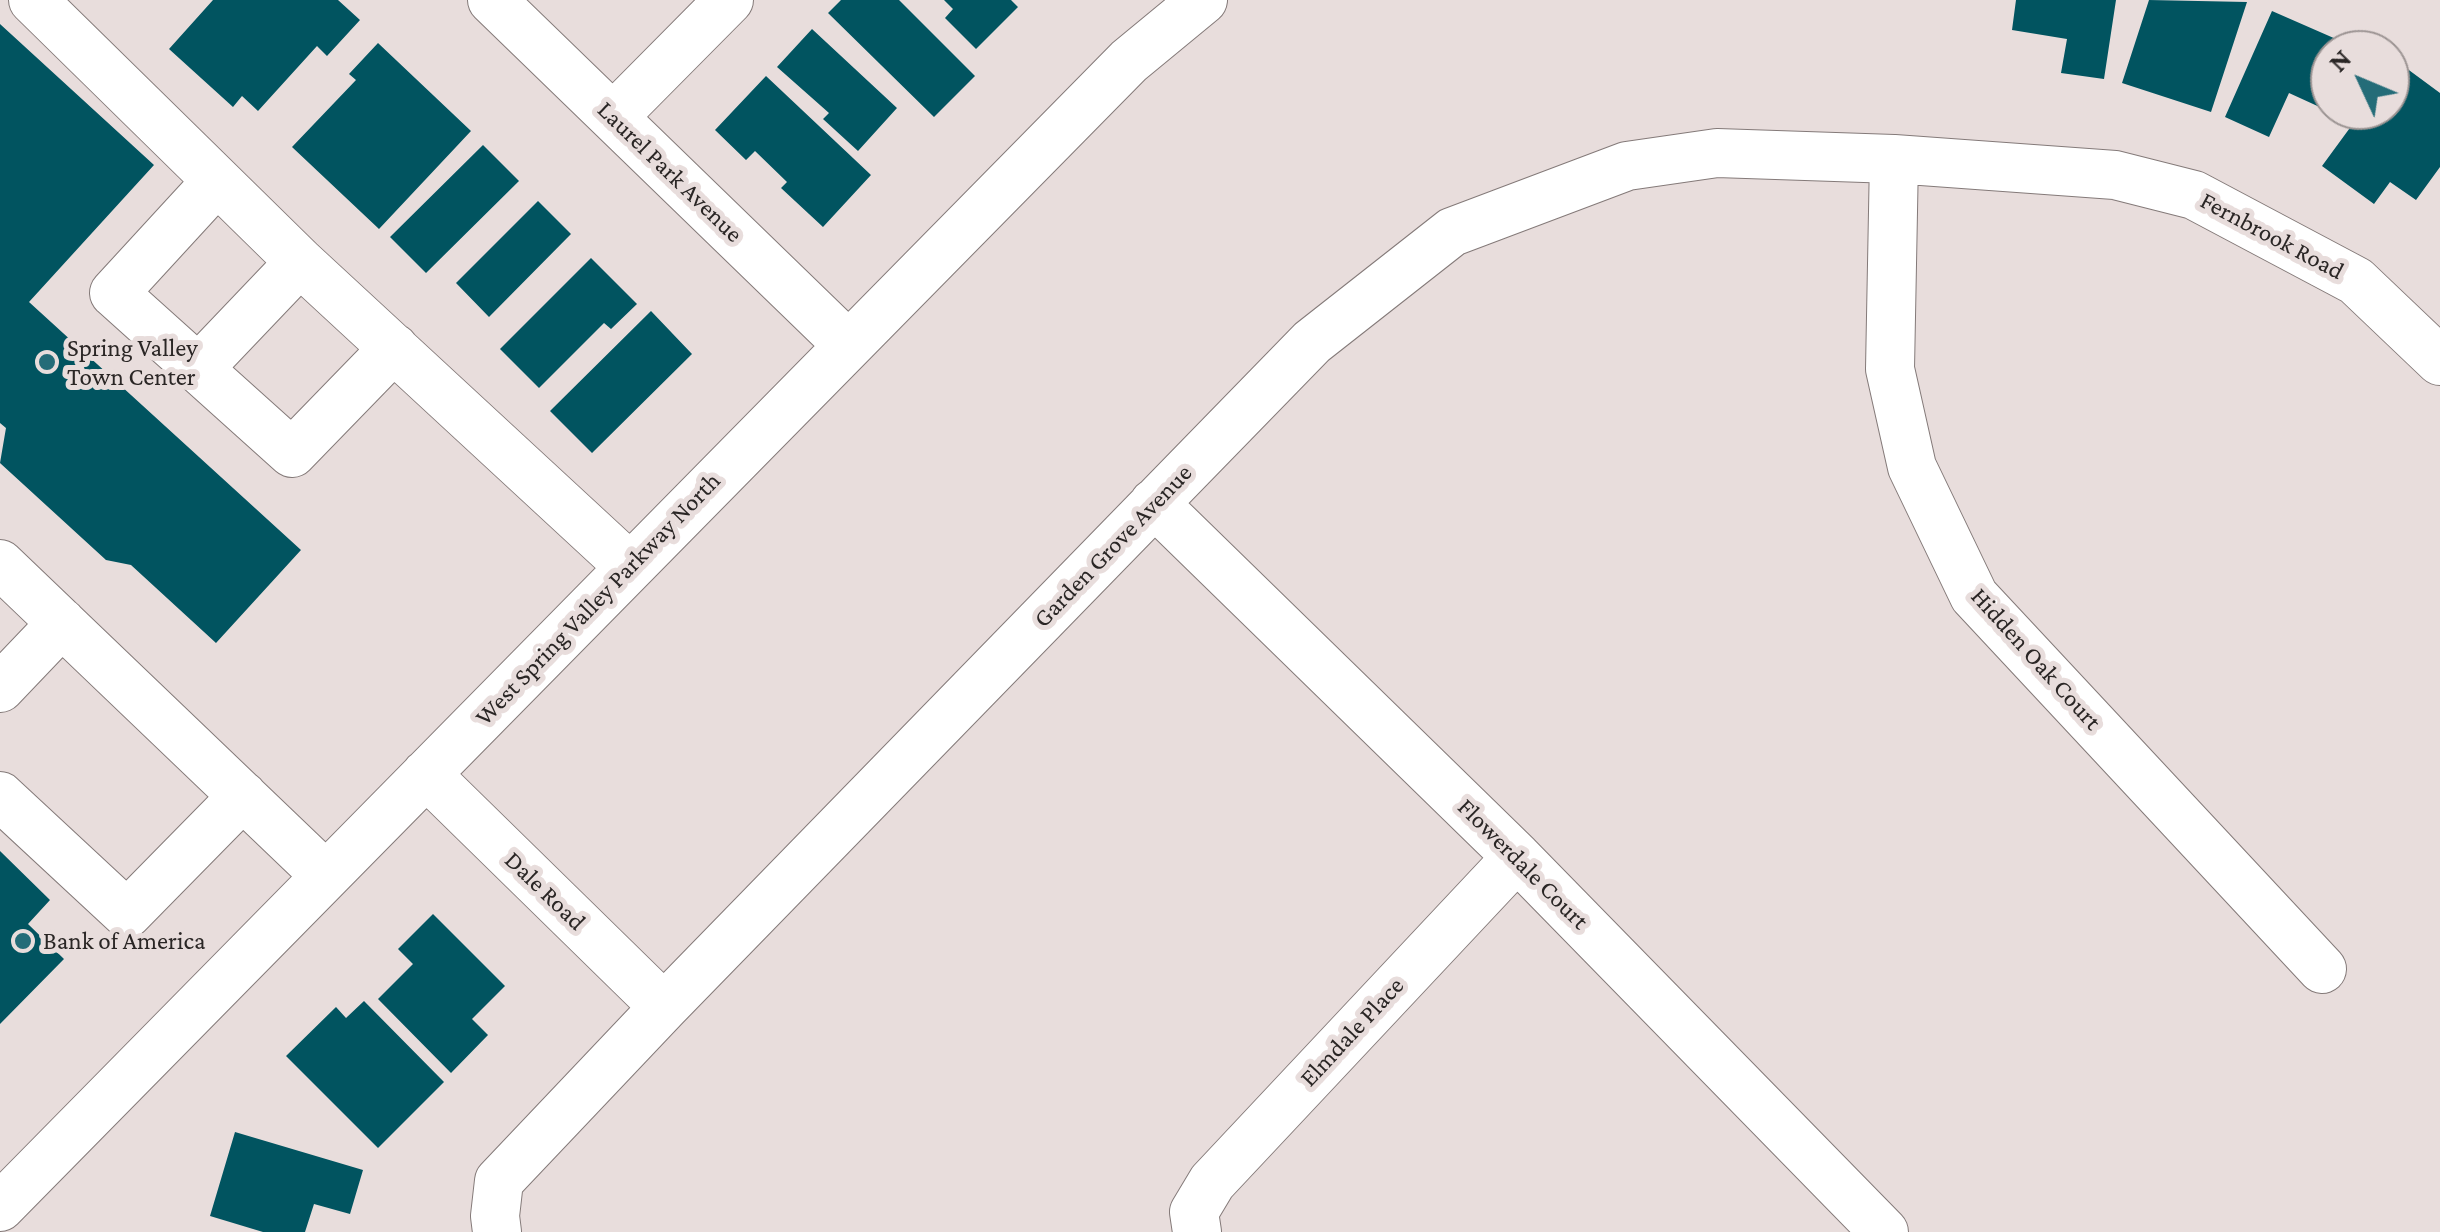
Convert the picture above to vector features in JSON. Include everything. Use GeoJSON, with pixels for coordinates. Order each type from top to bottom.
{"type":"FeatureCollection","features":[{"type":"Feature","properties":{"kind":"street"},"geometry":{"type":"LineString","coordinates":[[34,0],[300,262],[630,567]]}},
{"type":"Feature","properties":{"kind":"street","name":"Laurel Park Avenue"},"geometry":{"type":"LineString","coordinates":[[492,0],[848,344]]}},
{"type":"Feature","properties":{"kind":"street"},"geometry":{"type":"LineString","coordinates":[[613,117],[728,0]]}},
{"type":"Feature","properties":{"kind":"street","name":"West Spring Valley Parkway North"},"geometry":{"type":"LineString","coordinates":[[0,1206],[1129,61],[1204,0]]}},
{"type":"Feature","properties":{"kind":"street","name":"Garden Grove Avenue"},"geometry":{"type":"LineString","coordinates":[[496,1224],[499,1181],[664,1008],[1312,342],[1452,232],[1627,166],[1717,154],[1894,159]]}},
{"type":"Feature","properties":{"kind":"street","name":"Fernbrook Road"},"geometry":{"type":"LineString","coordinates":[[1894,159],[2114,175],[2194,195],[2356,280],[2440,361]]}},
{"type":"Feature","properties":{"kind":"street","name":"Hidden Oak Court"},"geometry":{"type":"LineString","coordinates":[[1894,159],[1890,369],[1912,467],[1974,596],[2322,969]]}},
{"type":"Feature","properties":{"kind":"street"},"geometry":{"type":"LineString","coordinates":[[216,182],[114,294],[292,453],[394,348]]}},
{"type":"Feature","properties":{"kind":"street"},"geometry":{"type":"LineString","coordinates":[[198,369],[300,262]]}},
{"type":"Feature","properties":{"kind":"street","name":"Flowerdale Court"},"geometry":{"type":"LineString","coordinates":[[1154,504],[1517,857],[1884,1232]]}},
{"type":"Feature","properties":{"kind":"street"},"geometry":{"type":"LineString","coordinates":[[0,564],[326,876]]}},
{"type":"Feature","properties":{"kind":"street"},"geometry":{"type":"LineString","coordinates":[[0,688],[62,623]]}},
{"type":"Feature","properties":{"kind":"street","name":"Dale Road"},"geometry":{"type":"LineString","coordinates":[[426,774],[664,1008]]}},
{"type":"Feature","properties":{"kind":"street"},"geometry":{"type":"LineString","coordinates":[[0,796],[127,914],[243,796]]}},
{"type":"Feature","properties":{"kind":"street","name":"Elmdale Place"},"geometry":{"type":"LineString","coordinates":[[1196,1222],[1212,1182],[1517,857]]}},
{"type":"Feature","properties":{"kind":"building"},"geometry":{"type":"Polygon","coordinates":[[[213,0],[338,0],[360,20],[327,56],[317,46],[258,111],[242,96],[233,107],[169,49],[213,0]]]}},
{"type":"Feature","properties":{"kind":"building"},"geometry":{"type":"Polygon","coordinates":[[[841,0],[899,0],[975,76],[934,117],[828,13],[841,0]]]}},
{"type":"Feature","properties":{"kind":"building"},"geometry":{"type":"Polygon","coordinates":[[[944,0],[1011,0],[1018,7],[976,49],[945,18],[953,9],[944,0]]]}},
{"type":"Feature","properties":{"kind":"building"},"geometry":{"type":"Polygon","coordinates":[[[2016,0],[2116,0],[2104,79],[2061,73],[2067,39],[2012,30],[2016,0]]]}},
{"type":"Feature","properties":{"kind":"building"},"geometry":{"type":"Polygon","coordinates":[[[2149,0],[2247,2],[2211,112],[2122,83],[2149,0]]]}},
{"type":"Feature","properties":{"kind":"building"},"geometry":{"type":"Polygon","coordinates":[[[2272,11],[2315,30],[2310,30],[2310,103],[2289,93],[2269,137],[2225,117],[2272,11]]]}},
{"type":"Feature","properties":{"kind":"building","name":"Spring Valley Town Center"},"geometry":{"type":"Polygon","coordinates":[[[0,24],[154,165],[29,302],[301,550],[216,643],[131,565],[106,560],[0,463],[6,428],[0,423],[0,24]]]}},
{"type":"Feature","properties":{"kind":"building"},"geometry":{"type":"Polygon","coordinates":[[[812,29],[897,108],[858,151],[823,119],[829,113],[777,67],[812,29]]]}},
{"type":"Feature","properties":{"kind":"building"},"geometry":{"type":"Polygon","coordinates":[[[378,43],[471,131],[379,229],[292,147],[356,80],[349,74],[378,43]]]}},
{"type":"Feature","properties":{"kind":"building"},"geometry":{"type":"Polygon","coordinates":[[[2410,71],[2440,93],[2440,167],[2416,200],[2390,182],[2374,204],[2322,166],[2348,130],[2410,130],[2410,71]]]}},
{"type":"Feature","properties":{"kind":"building"},"geometry":{"type":"Polygon","coordinates":[[[766,76],[871,175],[823,227],[781,188],[787,182],[755,151],[746,160],[715,130],[766,76]]]}},
{"type":"Feature","properties":{"kind":"building"},"geometry":{"type":"Polygon","coordinates":[[[483,145],[519,181],[426,273],[390,237],[483,145]]]}},
{"type":"Feature","properties":{"kind":"building"},"geometry":{"type":"Polygon","coordinates":[[[538,201],[571,234],[489,317],[456,283],[538,201]]]}},
{"type":"Feature","properties":{"kind":"building"},"geometry":{"type":"Polygon","coordinates":[[[591,258],[637,304],[611,329],[604,323],[539,388],[500,349],[591,258]]]}},
{"type":"Feature","properties":{"kind":"building"},"geometry":{"type":"Polygon","coordinates":[[[651,311],[692,354],[592,453],[550,411],[651,311]]]}},
{"type":"Feature","properties":{"kind":"building","name":"Bank of America"},"geometry":{"type":"Polygon","coordinates":[[[0,851],[50,900],[28,924],[64,959],[0,1024],[0,851]]]}},
{"type":"Feature","properties":{"kind":"building"},"geometry":{"type":"Polygon","coordinates":[[[433,914],[505,986],[472,1019],[488,1035],[451,1073],[378,999],[413,964],[398,949],[433,914]]]}},
{"type":"Feature","properties":{"kind":"building"},"geometry":{"type":"Polygon","coordinates":[[[364,1001],[444,1082],[378,1148],[286,1056],[336,1007],[346,1018],[364,1001]]]}},
{"type":"Feature","properties":{"kind":"building"},"geometry":{"type":"Polygon","coordinates":[[[235,1132],[363,1170],[350,1214],[314,1204],[305,1232],[263,1232],[210,1216],[235,1132]]]}},
{"type":"Feature","properties":{"kind":"place","name":"Spring Valley Town Center"},"geometry":{"type":"Point","coordinates":[47,362]}},
{"type":"Feature","properties":{"kind":"place","name":"Bank of America"},"geometry":{"type":"Point","coordinates":[23,941]}}]}
